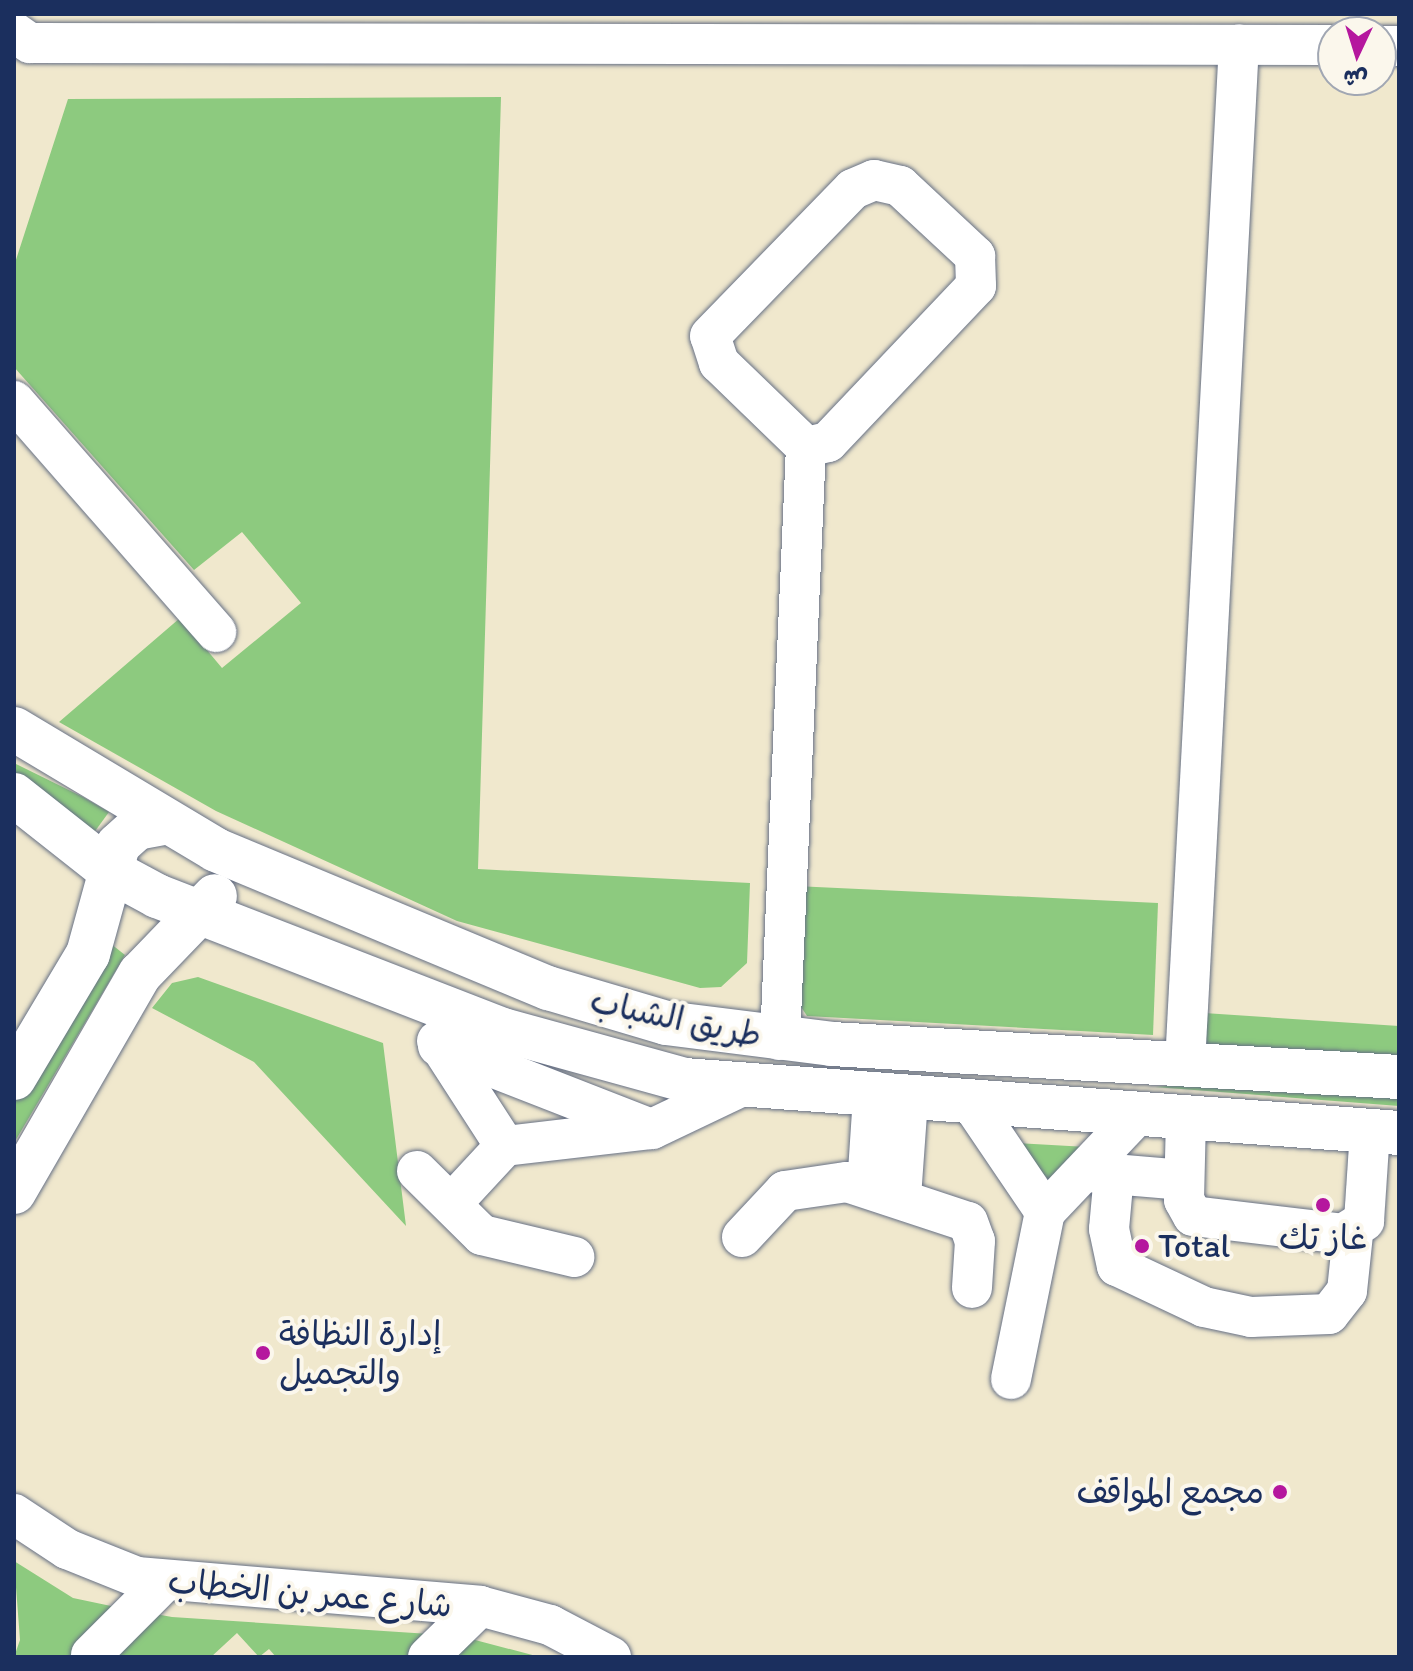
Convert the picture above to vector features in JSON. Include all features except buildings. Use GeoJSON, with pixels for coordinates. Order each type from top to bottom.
{"type":"FeatureCollection","features":[{"type":"Feature","properties":{"kind":"main road","name":"طريق الشباب"},"geometry":{"type":"LineString","coordinates":[[14,729],[163,823],[216,850],[548,988],[666,1023],[763,1038],[1399,1077]]}},
{"type":"Feature","properties":{"kind":"main road","name":"طريق الشباب"},"geometry":{"type":"LineString","coordinates":[[14,795],[109,870],[203,912],[435,1026],[742,1086],[1385,1132]]}},
{"type":"Feature","properties":{"kind":"main road"},"geometry":{"type":"LineString","coordinates":[[78,1083],[22,1065],[88,954],[109,870],[126,835],[163,823]]}},
{"type":"Feature","properties":{"kind":"main road"},"geometry":{"type":"LineString","coordinates":[[14,1192],[152,956],[203,912],[218,890],[216,850]]}},
{"type":"Feature","properties":{"kind":"main road"},"geometry":{"type":"LineString","coordinates":[[742,1086],[763,1038]]}},
{"type":"Feature","properties":{"kind":"street"},"geometry":{"type":"LineString","coordinates":[[14,32],[46,43],[1317,45]]}},
{"type":"Feature","properties":{"kind":"street"},"geometry":{"type":"LineString","coordinates":[[1185,1064],[1239,44]]}},
{"type":"Feature","properties":{"kind":"street"},"geometry":{"type":"LineString","coordinates":[[886,180],[975,256],[976,286],[828,442],[806,447],[719,363],[710,336],[853,189],[886,180]]}},
{"type":"Feature","properties":{"kind":"street"},"geometry":{"type":"LineString","coordinates":[[14,401],[216,632]]}},
{"type":"Feature","properties":{"kind":"street"},"geometry":{"type":"LineString","coordinates":[[763,1038],[806,447]]}},
{"type":"Feature","properties":{"kind":"street"},"geometry":{"type":"LineString","coordinates":[[435,1026],[652,1129]]}},
{"type":"Feature","properties":{"kind":"street"},"geometry":{"type":"LineString","coordinates":[[435,1026],[505,1146]]}},
{"type":"Feature","properties":{"kind":"street"},"geometry":{"type":"LineString","coordinates":[[454,1201],[505,1146],[652,1129],[742,1086]]}},
{"type":"Feature","properties":{"kind":"street"},"geometry":{"type":"LineString","coordinates":[[884,1192],[891,1099]]}},
{"type":"Feature","properties":{"kind":"street"},"geometry":{"type":"LineString","coordinates":[[972,1104],[1045,1212]]}},
{"type":"Feature","properties":{"kind":"street"},"geometry":{"type":"LineString","coordinates":[[1011,1379],[1045,1212],[1099,1173],[1137,1115]]}},
{"type":"Feature","properties":{"kind":"street"},"geometry":{"type":"LineString","coordinates":[[1186,1118],[1184,1180],[1187,1209],[1200,1220],[1353,1234]]}},
{"type":"Feature","properties":{"kind":"street"},"geometry":{"type":"LineString","coordinates":[[1099,1173],[1117,1266],[1204,1307],[1251,1317],[1329,1314],[1347,1291],[1353,1234],[1364,1221],[1385,1132]]}},
{"type":"Feature","properties":{"kind":"street"},"geometry":{"type":"LineString","coordinates":[[417,1171],[454,1201],[482,1235],[574,1257]]}},
{"type":"Feature","properties":{"kind":"street"},"geometry":{"type":"LineString","coordinates":[[1099,1173],[1184,1180]]}},
{"type":"Feature","properties":{"kind":"street"},"geometry":{"type":"LineString","coordinates":[[742,1237],[785,1191],[827,1180],[884,1192],[968,1222],[975,1241],[972,1288]]}},
{"type":"Feature","properties":{"kind":"street","name":"شارع عمر بن الخطاب"},"geometry":{"type":"LineString","coordinates":[[14,1514],[90,1560],[163,1583],[480,1606],[550,1625],[611,1657]]}},
{"type":"Feature","properties":{"kind":"street"},"geometry":{"type":"LineString","coordinates":[[91,1655],[163,1583]]}},
{"type":"Feature","properties":{"kind":"street"},"geometry":{"type":"LineString","coordinates":[[428,1657],[480,1606]]}},
{"type":"Feature","properties":{"kind":"green space"},"geometry":{"type":"Polygon","coordinates":[[[501,97],[478,869],[750,883],[747,963],[721,987],[700,988],[457,921],[216,811],[59,722],[180,618],[222,668],[301,603],[242,532],[194,570],[14,367],[14,266],[68,99],[501,97]]]}},
{"type":"Feature","properties":{"kind":"green space"},"geometry":{"type":"Polygon","coordinates":[[[14,763],[109,812],[93,834],[14,782],[14,763]]]}},
{"type":"Feature","properties":{"kind":"green space"},"geometry":{"type":"Polygon","coordinates":[[[795,886],[1158,903],[1153,1035],[807,1016],[792,993],[795,886]]]}},
{"type":"Feature","properties":{"kind":"green space"},"geometry":{"type":"Polygon","coordinates":[[[101,936],[125,955],[14,1143],[14,1104],[101,936]]]}},
{"type":"Feature","properties":{"kind":"green space"},"geometry":{"type":"Polygon","coordinates":[[[198,977],[383,1043],[406,1226],[254,1062],[152,1008],[172,983],[198,977]]]}},
{"type":"Feature","properties":{"kind":"green space"},"geometry":{"type":"Polygon","coordinates":[[[1204,1013],[1399,1026],[1399,1056],[1203,1044],[1204,1013]]]}},
{"type":"Feature","properties":{"kind":"green space"},"geometry":{"type":"Polygon","coordinates":[[[1238,1080],[1399,1085],[1399,1106],[1155,1087],[1238,1080]]]}},
{"type":"Feature","properties":{"kind":"green space"},"geometry":{"type":"Polygon","coordinates":[[[1014,1143],[1087,1147],[1050,1181],[1014,1143]]]}},
{"type":"Feature","properties":{"kind":"green space"},"geometry":{"type":"Polygon","coordinates":[[[14,1561],[73,1598],[111,1606],[172,1617],[460,1636],[540,1657],[276,1657],[269,1649],[259,1657],[237,1633],[211,1657],[14,1657],[20,1640],[14,1561]]]}},
{"type":"Feature","properties":{"kind":"place","name":"غاز تك"},"geometry":{"type":"Point","coordinates":[1323,1205]}},
{"type":"Feature","properties":{"kind":"place","name":"Total"},"geometry":{"type":"Point","coordinates":[1142,1246]}},
{"type":"Feature","properties":{"kind":"place","name":"إدارة النظافة والتجميل"},"geometry":{"type":"Point","coordinates":[263,1353]}},
{"type":"Feature","properties":{"kind":"place","name":"مجمع المواقف"},"geometry":{"type":"Point","coordinates":[1280,1492]}}]}
